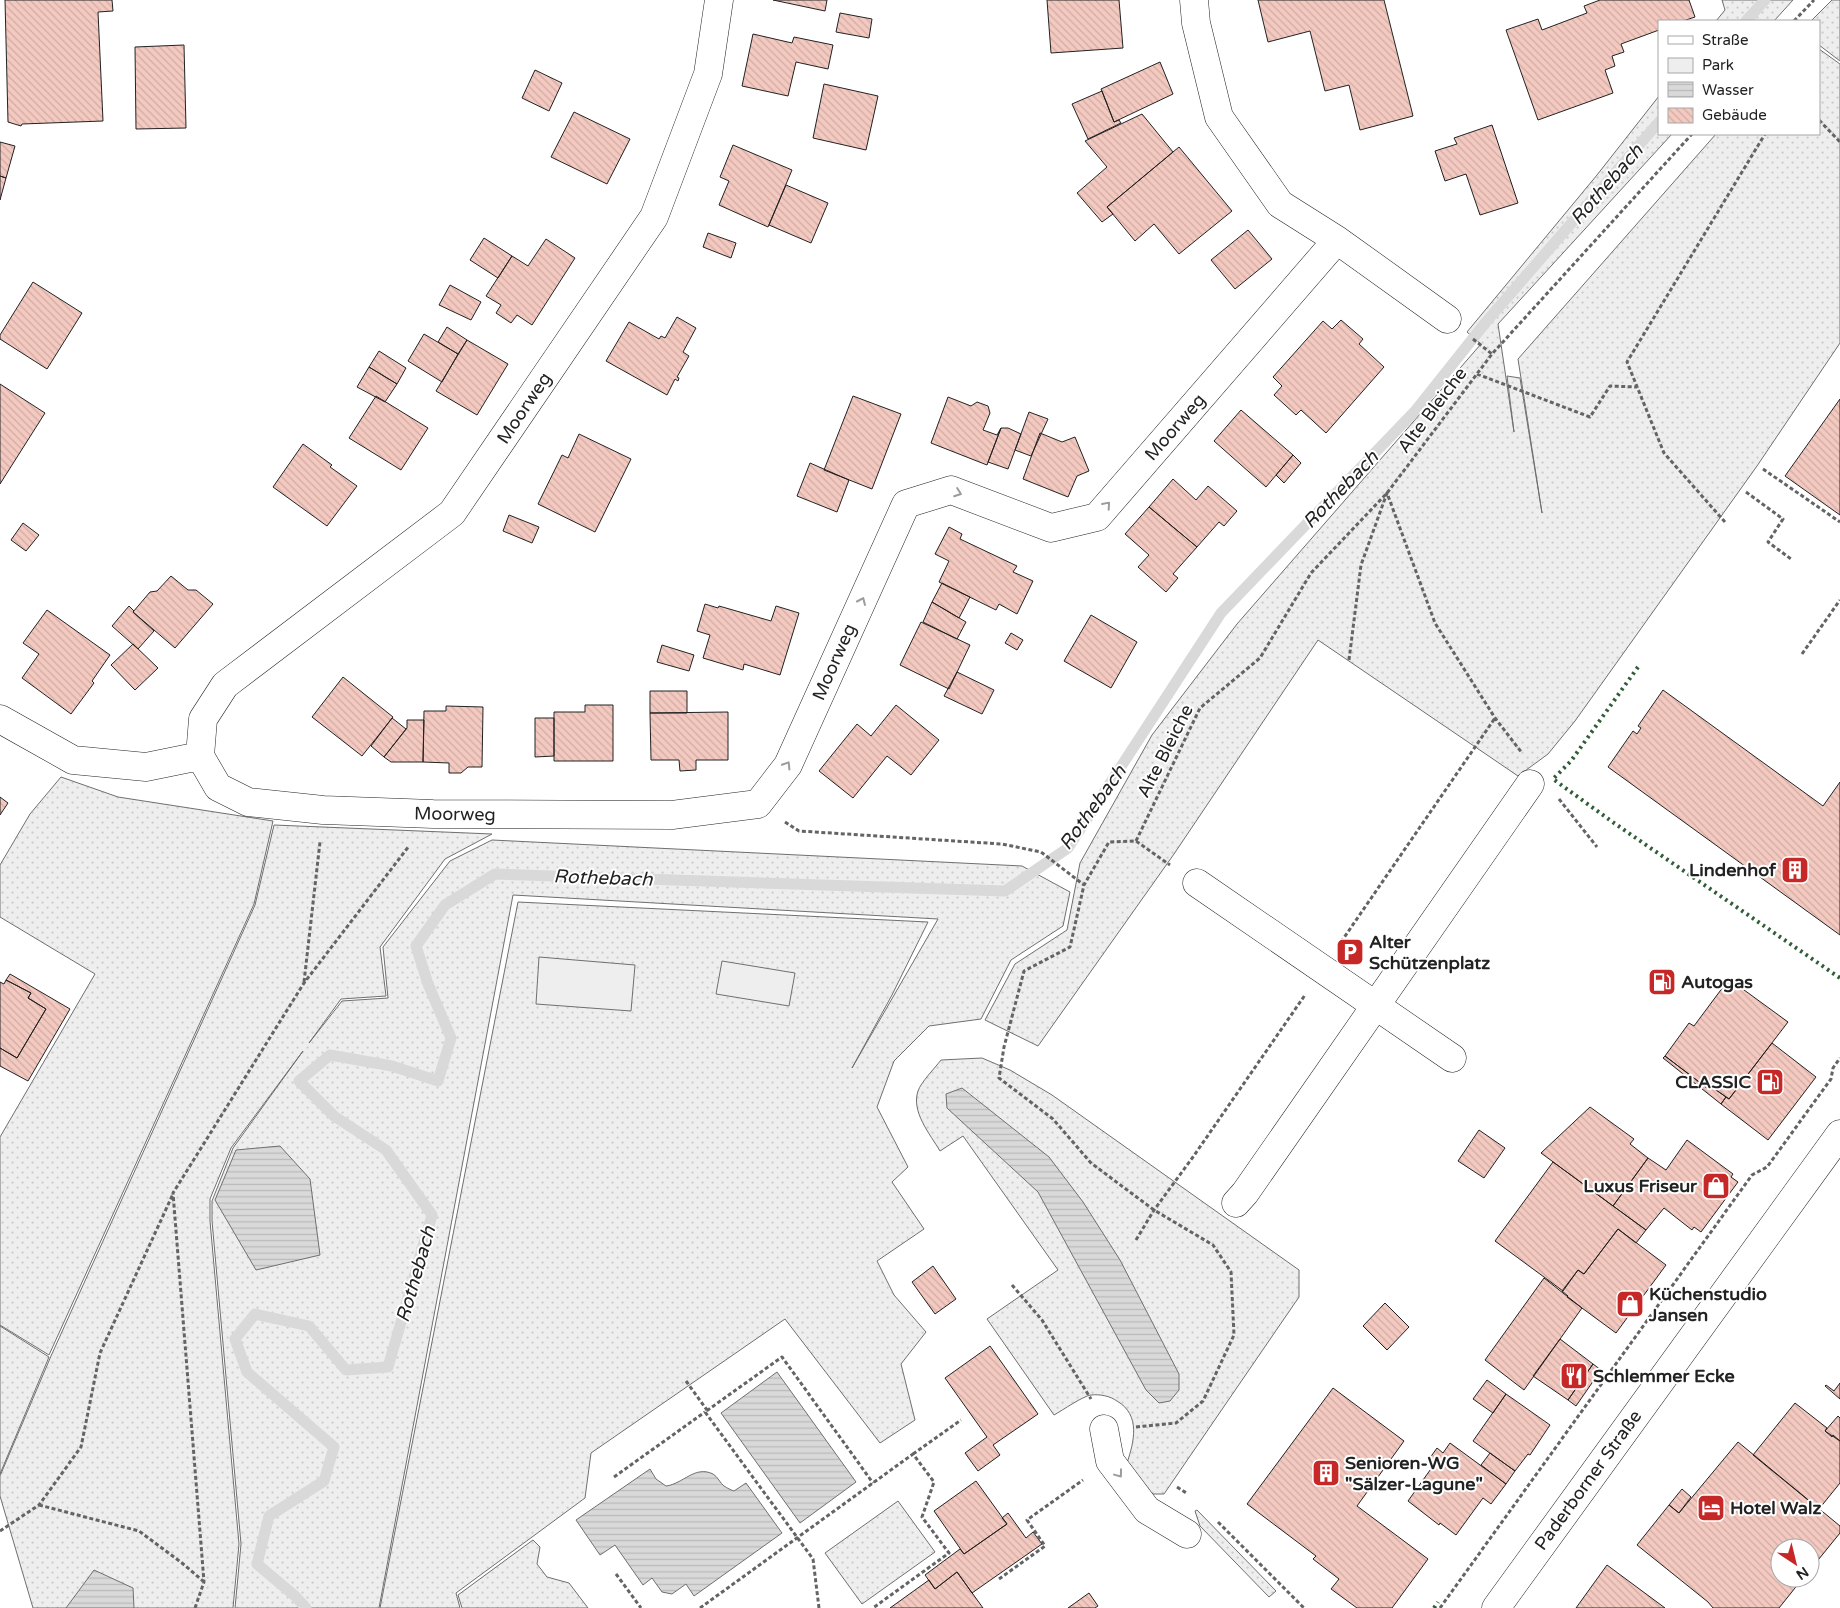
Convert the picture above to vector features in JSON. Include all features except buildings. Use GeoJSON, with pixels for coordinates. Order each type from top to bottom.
{"type":"FeatureCollection","features":[{"type":"Feature","properties":{"kind":"street","name":"Moorweg"},"geometry":{"type":"LineString","coordinates":[[719,0],[708,74],[654,217],[452,513],[225,685],[203,719],[200,756],[218,787],[248,802],[323,810],[433,814],[672,815],[758,804],[788,765],[906,504],[951,490],[1051,528],[1097,517],[1337,240]]}},
{"type":"Feature","properties":{"kind":"street"},"geometry":{"type":"LineString","coordinates":[[1194,0],[1196,23],[1219,116],[1280,204],[1337,240],[1447,319]]}},
{"type":"Feature","properties":{"kind":"street"},"geometry":{"type":"LineString","coordinates":[[0,719],[73,760],[146,767],[200,756]]}},
{"type":"Feature","properties":{"kind":"street"},"geometry":{"type":"LineString","coordinates":[[1236,1204],[1530,784]]}},
{"type":"Feature","properties":{"kind":"street"},"geometry":{"type":"LineString","coordinates":[[1197,883],[1452,1058]]}},
{"type":"Feature","properties":{"kind":"street","name":"Paderborner Straße"},"geometry":{"type":"LineString","coordinates":[[1496,1608],[1840,1134]]}},
{"type":"Feature","properties":{"kind":"street"},"geometry":{"type":"LineString","coordinates":[[1104,1429],[1110,1461],[1147,1510],[1187,1534]]}},
{"type":"Feature","properties":{"kind":"path"},"geometry":{"type":"LineString","coordinates":[[1795,20],[1814,0]]}},
{"type":"Feature","properties":{"kind":"path"},"geometry":{"type":"LineString","coordinates":[[1820,121],[1840,142]]}},
{"type":"Feature","properties":{"kind":"path","name":"Alte Bleiche"},"geometry":{"type":"LineString","coordinates":[[1136,841],[1200,708],[1260,658],[1311,573],[1387,493],[1492,354],[1691,135]]}},
{"type":"Feature","properties":{"kind":"path"},"geometry":{"type":"LineString","coordinates":[[1725,522],[1664,453],[1627,362],[1763,135]]}},
{"type":"Feature","properties":{"kind":"path"},"geometry":{"type":"LineString","coordinates":[[1477,374],[1590,417],[1610,386],[1637,387]]}},
{"type":"Feature","properties":{"kind":"path"},"geometry":{"type":"LineString","coordinates":[[1763,469],[1840,522]]}},
{"type":"Feature","properties":{"kind":"path"},"geometry":{"type":"LineString","coordinates":[[1746,492],[1783,519],[1768,542],[1791,559]]}},
{"type":"Feature","properties":{"kind":"path"},"geometry":{"type":"LineString","coordinates":[[1349,660],[1361,565],[1387,493]]}},
{"type":"Feature","properties":{"kind":"path"},"geometry":{"type":"LineString","coordinates":[[1387,493],[1435,622],[1495,718],[1523,754]]}},
{"type":"Feature","properties":{"kind":"path"},"geometry":{"type":"LineString","coordinates":[[1802,654],[1840,600]]}},
{"type":"Feature","properties":{"kind":"path"},"geometry":{"type":"LineString","coordinates":[[1557,796],[1597,848]]}},
{"type":"Feature","properties":{"kind":"path"},"geometry":{"type":"LineString","coordinates":[[758,804],[799,831],[1002,844],[1041,852],[1084,885]]}},
{"type":"Feature","properties":{"kind":"path"},"geometry":{"type":"LineString","coordinates":[[304,983],[323,810]]}},
{"type":"Feature","properties":{"kind":"path"},"geometry":{"type":"LineString","coordinates":[[0,1531],[39,1505],[81,1447],[100,1353],[173,1194],[304,983],[433,814]]}},
{"type":"Feature","properties":{"kind":"path"},"geometry":{"type":"LineString","coordinates":[[1012,1285],[1042,1320],[1089,1393],[1104,1429],[1176,1424],[1203,1401],[1234,1335],[1230,1272],[1213,1245],[1154,1210],[1091,1164],[1053,1118],[999,1078],[1004,1047],[1024,972],[1070,947],[1084,885],[1110,842],[1136,841],[1197,883]]}},
{"type":"Feature","properties":{"kind":"path"},"geometry":{"type":"LineString","coordinates":[[1440,1608],[1752,1175],[1767,1167],[1830,1079],[1833,1068],[1840,1058]]}},
{"type":"Feature","properties":{"kind":"path"},"geometry":{"type":"LineString","coordinates":[[173,1194],[204,1582],[195,1608]]}},
{"type":"Feature","properties":{"kind":"path"},"geometry":{"type":"LineString","coordinates":[[614,1477],[782,1358],[873,1483]]}},
{"type":"Feature","properties":{"kind":"path"},"geometry":{"type":"LineString","coordinates":[[686,1381],[813,1559],[819,1608]]}},
{"type":"Feature","properties":{"kind":"path"},"geometry":{"type":"LineString","coordinates":[[700,1608],[961,1420]]}},
{"type":"Feature","properties":{"kind":"path"},"geometry":{"type":"LineString","coordinates":[[873,1608],[950,1554],[922,1517],[934,1482],[913,1454]]}},
{"type":"Feature","properties":{"kind":"path"},"geometry":{"type":"LineString","coordinates":[[999,1579],[1045,1546],[1027,1520],[1110,1461]]}},
{"type":"Feature","properties":{"kind":"path"},"geometry":{"type":"LineString","coordinates":[[39,1505],[139,1532],[182,1563],[204,1582]]}},
{"type":"Feature","properties":{"kind":"path"},"geometry":{"type":"LineString","coordinates":[[1217,1521],[1304,1608]]}},
{"type":"Feature","properties":{"kind":"path"},"geometry":{"type":"LineString","coordinates":[[616,1574],[641,1608]]}},
{"type":"Feature","properties":{"kind":"green space"},"geometry":{"type":"Polygon","coordinates":[[[1722,0],[1793,0],[1775,20],[1717,20],[1725,10],[1722,0]]]}},
{"type":"Feature","properties":{"kind":"green space"},"geometry":{"type":"Polygon","coordinates":[[[1832,0],[1840,0],[1840,61],[1820,46],[1820,20],[1812,20],[1832,0]]]}},
{"type":"Feature","properties":{"kind":"green space"},"geometry":{"type":"Polygon","coordinates":[[[1820,50],[1840,64],[1840,343],[1757,466],[1575,721],[1548,754],[1518,776],[1318,640],[1174,854],[1038,1046],[985,1020],[1015,964],[1067,930],[1080,863],[1152,735],[1237,624],[1481,344],[1467,332],[1597,175],[1658,97],[1658,135],[1671,135],[1498,324],[1514,432],[1507,376],[1520,378],[1542,513],[1518,359],[1715,135],[1820,135],[1820,50]]]}},
{"type":"Feature","properties":{"kind":"green space"},"geometry":{"type":"Polygon","coordinates":[[[61,777],[118,797],[273,821],[254,904],[49,1355],[0,1325],[0,1137],[95,974],[0,917],[0,865],[30,814],[61,777]]]}},
{"type":"Feature","properties":{"kind":"green space"},"geometry":{"type":"Polygon","coordinates":[[[274,825],[492,834],[445,859],[380,947],[386,996],[341,999],[309,1043],[342,1001],[388,998],[383,947],[450,861],[492,840],[1022,866],[1070,892],[1063,926],[1011,960],[981,1019],[929,1026],[894,1061],[877,1107],[908,1167],[892,1182],[924,1229],[877,1261],[894,1295],[926,1332],[901,1364],[915,1420],[880,1443],[785,1319],[591,1453],[585,1498],[456,1593],[460,1608],[380,1608],[518,902],[928,922],[892,995],[852,1068],[938,919],[513,895],[379,1608],[235,1608],[241,1544],[212,1221],[212,1201],[233,1148],[303,1051],[231,1148],[210,1199],[210,1221],[239,1544],[233,1608],[33,1608],[0,1496],[0,1476],[51,1356],[255,905],[274,825]]]}},
{"type":"Feature","properties":{"kind":"green space"},"geometry":{"type":"Polygon","coordinates":[[[539,957],[635,965],[631,1011],[536,1004],[539,957]]]}},
{"type":"Feature","properties":{"kind":"green space"},"geometry":{"type":"Polygon","coordinates":[[[722,961],[795,973],[789,1006],[716,994],[722,961]]]}},
{"type":"Feature","properties":{"kind":"green space"},"geometry":{"type":"Polygon","coordinates":[[[982,1058],[1010,1070],[1052,1095],[1299,1270],[1299,1297],[1164,1494],[1152,1494],[1127,1463],[1134,1429],[1133,1421],[1125,1407],[1114,1399],[1101,1395],[1091,1395],[1078,1400],[1054,1415],[987,1319],[1058,1270],[963,1136],[940,1151],[919,1115],[917,1107],[918,1091],[925,1079],[941,1060],[982,1058]]]}},
{"type":"Feature","properties":{"kind":"green space"},"geometry":{"type":"Polygon","coordinates":[[[0,1326],[49,1357],[0,1474],[0,1326]]]}},
{"type":"Feature","properties":{"kind":"green space"},"geometry":{"type":"Polygon","coordinates":[[[898,1501],[935,1552],[862,1604],[825,1553],[898,1501]]]}},
{"type":"Feature","properties":{"kind":"green space"},"geometry":{"type":"Polygon","coordinates":[[[1197,1510],[1276,1591],[1269,1597],[1200,1526],[1195,1511],[1197,1510]]]}},
{"type":"Feature","properties":{"kind":"green space"},"geometry":{"type":"Polygon","coordinates":[[[533,1540],[540,1547],[537,1564],[547,1577],[569,1583],[588,1608],[462,1608],[458,1595],[533,1540]]]}},
{"type":"Feature","properties":{"kind":"water"},"geometry":{"type":"Polygon","coordinates":[[[962,1088],[1049,1157],[1083,1202],[1120,1260],[1179,1374],[1179,1390],[1170,1401],[1159,1403],[1146,1390],[1038,1192],[947,1108],[946,1094],[962,1088]]]}},
{"type":"Feature","properties":{"kind":"water"},"geometry":{"type":"Polygon","coordinates":[[[280,1146],[310,1179],[320,1255],[256,1270],[215,1200],[236,1150],[280,1146]]]}},
{"type":"Feature","properties":{"kind":"water"},"geometry":{"type":"Polygon","coordinates":[[[777,1372],[856,1482],[800,1523],[721,1413],[777,1372]]]}},
{"type":"Feature","properties":{"kind":"water"},"geometry":{"type":"Polygon","coordinates":[[[650,1469],[656,1479],[666,1486],[700,1472],[713,1474],[724,1486],[734,1491],[746,1483],[782,1533],[694,1596],[686,1584],[672,1594],[662,1592],[652,1578],[643,1585],[615,1545],[600,1555],[576,1520],[650,1469]]]}},
{"type":"Feature","properties":{"kind":"water"},"geometry":{"type":"Polygon","coordinates":[[[94,1570],[133,1588],[134,1608],[66,1608],[94,1570]]]}},
{"type":"Feature","properties":{"kind":"waterway","name":"Rothebach"},"geometry":{"type":"LineString","coordinates":[[1747,20],[1765,0]]}},
{"type":"Feature","properties":{"kind":"waterway","name":"Rothebach"},"geometry":{"type":"LineString","coordinates":[[306,1608],[295,1596],[257,1564],[269,1516],[324,1481],[334,1447],[247,1372],[235,1339],[255,1314],[309,1326],[346,1370],[388,1367],[432,1215],[386,1150],[334,1116],[299,1081],[330,1055],[392,1066],[438,1081],[451,1038],[428,984],[416,946],[445,905],[495,874],[1005,891],[1068,848],[1221,613],[1416,410],[1486,322],[1658,123]]}},
{"type":"Feature","properties":{"kind":"hedge"},"geometry":{"type":"LineString","coordinates":[[1638,667],[1571,761],[1553,779],[1840,978]]}},
{"type":"Feature","properties":{"kind":"hedge"},"geometry":{"type":"LineString","coordinates":[[1434,1608],[1438,1602]]}},
{"type":"Feature","properties":{"kind":"place","name":"Lindenhof"},"geometry":{"type":"Point","coordinates":[1795,870]}},
{"type":"Feature","properties":{"kind":"place","name":"Alter Schützenplatz"},"geometry":{"type":"Point","coordinates":[1350,952]}},
{"type":"Feature","properties":{"kind":"place","name":"Autogas"},"geometry":{"type":"Point","coordinates":[1662,982]}},
{"type":"Feature","properties":{"kind":"place","name":"CLASSIC"},"geometry":{"type":"Point","coordinates":[1770,1082]}},
{"type":"Feature","properties":{"kind":"place","name":"Luxus Friseur"},"geometry":{"type":"Point","coordinates":[1716,1186]}},
{"type":"Feature","properties":{"kind":"place","name":"Küchenstudio Jansen"},"geometry":{"type":"Point","coordinates":[1630,1304]}},
{"type":"Feature","properties":{"kind":"place","name":"Schlemmer Ecke"},"geometry":{"type":"Point","coordinates":[1574,1376]}},
{"type":"Feature","properties":{"kind":"place","name":"Senioren-WG \"Sälzer-Lagune\""},"geometry":{"type":"Point","coordinates":[1326,1473]}},
{"type":"Feature","properties":{"kind":"place","name":"Hotel Walz"},"geometry":{"type":"Point","coordinates":[1711,1508]}}]}
